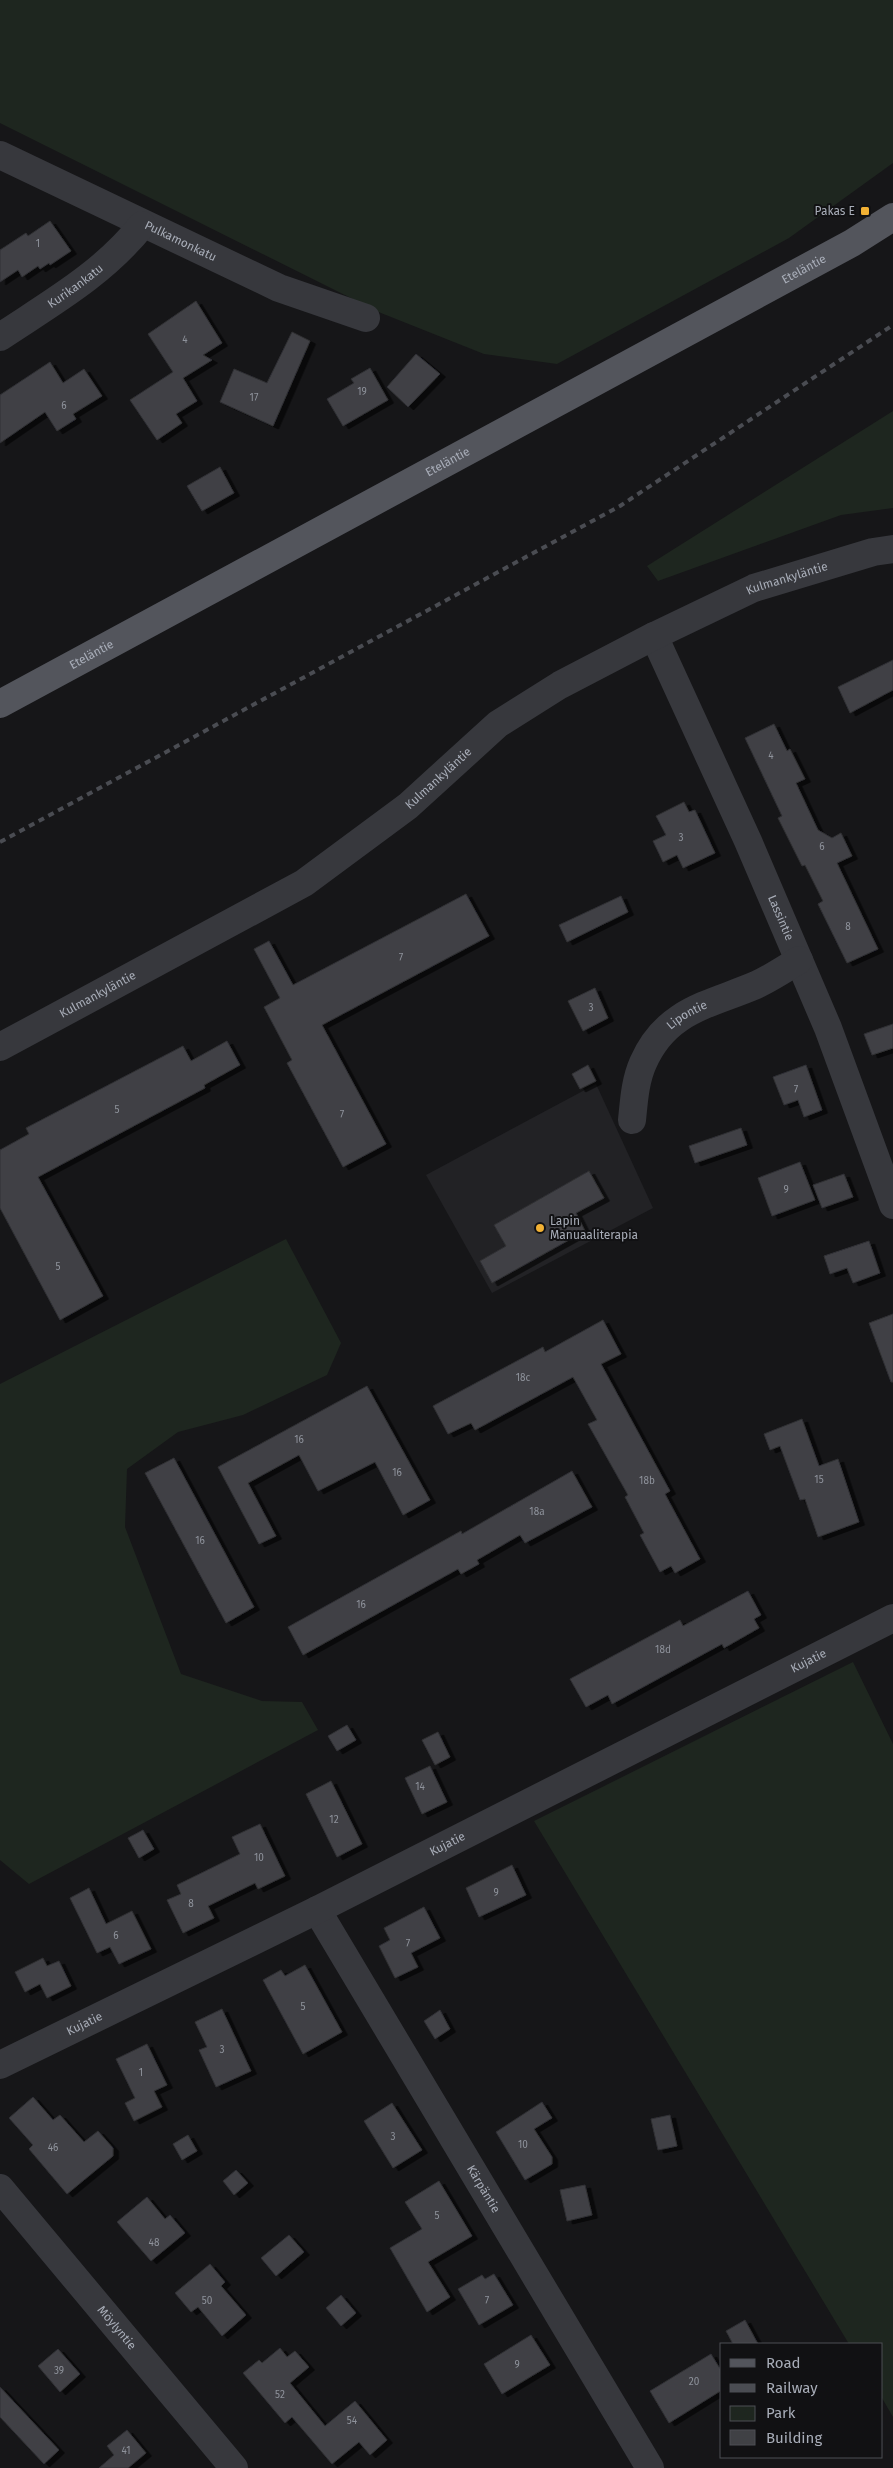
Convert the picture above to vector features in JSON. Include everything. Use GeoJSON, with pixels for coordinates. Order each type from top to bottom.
{"type":"FeatureCollection","features":[{"type":"Feature","properties":{"kind":"main road","name":"Eteläntie"},"geometry":{"type":"LineString","coordinates":[[0,704],[843,248],[893,217]]}},
{"type":"Feature","properties":{"kind":"street","name":"Pulkamonkatu"},"geometry":{"type":"LineString","coordinates":[[0,155],[142,225],[279,288],[366,318]]}},
{"type":"Feature","properties":{"kind":"street","name":"Kurikankatu"},"geometry":{"type":"LineString","coordinates":[[0,337],[91,276],[111,260],[142,225]]}},
{"type":"Feature","properties":{"kind":"street","name":"Kulmankyläntie"},"geometry":{"type":"LineString","coordinates":[[0,1047],[304,883],[408,806],[498,724],[560,685],[654,636],[754,588],[873,552],[893,549]]}},
{"type":"Feature","properties":{"kind":"street","name":"Lassintie"},"geometry":{"type":"LineString","coordinates":[[654,636],[748,841],[828,1028],[893,1205]]}},
{"type":"Feature","properties":{"kind":"street","name":"Lipontie"},"geometry":{"type":"LineString","coordinates":[[632,1120],[636,1089],[643,1062],[660,1036],[674,1022],[699,1005],[758,984],[799,960]]}},
{"type":"Feature","properties":{"kind":"street","name":"Kujatie"},"geometry":{"type":"LineString","coordinates":[[0,2065],[316,1910],[893,1618]]}},
{"type":"Feature","properties":{"kind":"street","name":"Kärpäntie"},"geometry":{"type":"LineString","coordinates":[[316,1910],[650,2468]]}},
{"type":"Feature","properties":{"kind":"street","name":"Möylyntie"},"geometry":{"type":"LineString","coordinates":[[0,2188],[234,2468]]}},
{"type":"Feature","properties":{"kind":"shaded area"},"geometry":{"type":"Polygon","coordinates":[[[596,1084],[653,1208],[492,1293],[426,1175],[596,1084]]]}},
{"type":"Feature","properties":{"kind":"green space"},"geometry":{"type":"Polygon","coordinates":[[[0,0],[893,0],[893,163],[789,238],[557,364],[484,354],[381,313],[0,123],[0,0]]]}},
{"type":"Feature","properties":{"kind":"green space"},"geometry":{"type":"Polygon","coordinates":[[[893,411],[893,508],[841,515],[658,581],[647,566],[893,411]]]}},
{"type":"Feature","properties":{"kind":"green space"},"geometry":{"type":"Polygon","coordinates":[[[286,1239],[341,1343],[327,1375],[243,1415],[178,1432],[127,1469],[125,1527],[181,1674],[262,1701],[302,1702],[318,1730],[29,1884],[0,1860],[0,1384],[286,1239]]]}},
{"type":"Feature","properties":{"kind":"green space"},"geometry":{"type":"Polygon","coordinates":[[[853,1662],[893,1744],[893,2417],[883,2400],[883,2343],[848,2343],[534,1821],[853,1662]]]}},
{"type":"Feature","properties":{"kind":"building"},"geometry":{"type":"Polygon","coordinates":[[[50,221],[71,251],[50,265],[49,263],[40,269],[38,266],[22,277],[18,270],[0,282],[0,250],[26,233],[28,236],[50,221]]]}},
{"type":"Feature","properties":{"kind":"building"},"geometry":{"type":"Polygon","coordinates":[[[196,301],[222,343],[203,355],[212,360],[183,378],[197,401],[176,414],[182,423],[157,440],[130,400],[173,372],[148,334],[196,301]]]}},
{"type":"Feature","properties":{"kind":"building"},"geometry":{"type":"Polygon","coordinates":[[[292,332],[310,341],[273,426],[220,402],[234,369],[267,383],[292,332]]]}},
{"type":"Feature","properties":{"kind":"building"},"geometry":{"type":"Polygon","coordinates":[[[416,354],[440,374],[408,407],[387,387],[416,354]]]}},
{"type":"Feature","properties":{"kind":"building"},"geometry":{"type":"Polygon","coordinates":[[[50,362],[63,383],[84,369],[102,396],[73,414],[76,419],[57,431],[45,412],[0,443],[0,395],[50,362]]]}},
{"type":"Feature","properties":{"kind":"building"},"geometry":{"type":"Polygon","coordinates":[[[370,368],[388,400],[343,426],[327,399],[354,383],[351,379],[370,368]]]}},
{"type":"Feature","properties":{"kind":"building"},"geometry":{"type":"Polygon","coordinates":[[[220,467],[234,493],[202,511],[187,486],[220,467]]]}},
{"type":"Feature","properties":{"kind":"building"},"geometry":{"type":"Polygon","coordinates":[[[893,660],[893,690],[850,713],[838,687],[893,660]]]}},
{"type":"Feature","properties":{"kind":"building"},"geometry":{"type":"Polygon","coordinates":[[[774,724],[787,751],[790,749],[805,779],[796,783],[818,830],[832,838],[841,833],[852,856],[837,863],[878,949],[847,963],[818,904],[823,901],[805,865],[802,866],[778,818],[782,816],[745,738],[774,724]]]}},
{"type":"Feature","properties":{"kind":"building"},"geometry":{"type":"Polygon","coordinates":[[[684,802],[689,812],[695,810],[715,853],[683,868],[677,855],[663,862],[653,841],[666,835],[656,816],[684,802]]]}},
{"type":"Feature","properties":{"kind":"building"},"geometry":{"type":"Polygon","coordinates":[[[466,894],[489,936],[322,1025],[386,1144],[343,1167],[287,1063],[292,1060],[264,1007],[280,998],[254,949],[269,941],[293,985],[466,894]]]}},
{"type":"Feature","properties":{"kind":"building"},"geometry":{"type":"Polygon","coordinates":[[[621,896],[628,912],[567,942],[559,925],[621,896]]]}},
{"type":"Feature","properties":{"kind":"building"},"geometry":{"type":"Polygon","coordinates":[[[595,988],[608,1018],[583,1031],[568,1001],[595,988]]]}},
{"type":"Feature","properties":{"kind":"building"},"geometry":{"type":"Polygon","coordinates":[[[893,1024],[893,1048],[872,1055],[864,1034],[893,1024]]]}},
{"type":"Feature","properties":{"kind":"building"},"geometry":{"type":"Polygon","coordinates":[[[227,1041],[240,1065],[204,1085],[205,1088],[38,1177],[103,1296],[60,1320],[0,1208],[0,1150],[29,1134],[26,1128],[183,1046],[191,1061],[227,1041]]]}},
{"type":"Feature","properties":{"kind":"building"},"geometry":{"type":"Polygon","coordinates":[[[588,1065],[596,1081],[580,1089],[572,1074],[588,1065]]]}},
{"type":"Feature","properties":{"kind":"building"},"geometry":{"type":"Polygon","coordinates":[[[806,1065],[822,1110],[804,1117],[798,1100],[784,1105],[773,1077],[806,1065]]]}},
{"type":"Feature","properties":{"kind":"building"},"geometry":{"type":"Polygon","coordinates":[[[741,1128],[747,1145],[695,1163],[689,1146],[741,1128]]]}},
{"type":"Feature","properties":{"kind":"building"},"geometry":{"type":"Polygon","coordinates":[[[800,1162],[815,1200],[772,1216],[758,1178],[800,1162]]]}},
{"type":"Feature","properties":{"kind":"building","name":"Lapin Manuaaliterapia"},"geometry":{"type":"Polygon","coordinates":[[[589,1171],[604,1198],[576,1213],[585,1231],[492,1283],[480,1261],[506,1246],[494,1225],[589,1171]]]}},
{"type":"Feature","properties":{"kind":"building"},"geometry":{"type":"Polygon","coordinates":[[[844,1174],[853,1197],[822,1208],[813,1185],[844,1174]]]}},
{"type":"Feature","properties":{"kind":"building"},"geometry":{"type":"Polygon","coordinates":[[[869,1241],[880,1273],[853,1283],[847,1268],[830,1274],[824,1256],[869,1241]]]}},
{"type":"Feature","properties":{"kind":"building"},"geometry":{"type":"Polygon","coordinates":[[[893,1314],[893,1382],[891,1382],[869,1323],[893,1314]]]}},
{"type":"Feature","properties":{"kind":"building"},"geometry":{"type":"Polygon","coordinates":[[[603,1320],[621,1354],[601,1364],[670,1491],[665,1494],[700,1559],[675,1573],[671,1566],[660,1572],[640,1535],[644,1533],[625,1497],[628,1495],[588,1424],[597,1420],[573,1377],[475,1430],[471,1423],[448,1434],[433,1406],[543,1347],[545,1352],[603,1320]]]}},
{"type":"Feature","properties":{"kind":"building"},"geometry":{"type":"Polygon","coordinates":[[[367,1386],[430,1500],[403,1515],[375,1462],[318,1491],[299,1455],[248,1483],[276,1536],[259,1544],[218,1467],[367,1386]]]}},
{"type":"Feature","properties":{"kind":"building"},"geometry":{"type":"Polygon","coordinates":[[[802,1419],[819,1466],[838,1459],[859,1522],[818,1537],[805,1499],[800,1500],[780,1446],[770,1450],[764,1434],[802,1419]]]}},
{"type":"Feature","properties":{"kind":"building"},"geometry":{"type":"Polygon","coordinates":[[[174,1458],[254,1607],[226,1623],[145,1473],[174,1458]]]}},
{"type":"Feature","properties":{"kind":"building"},"geometry":{"type":"Polygon","coordinates":[[[572,1471],[592,1507],[525,1543],[520,1535],[477,1560],[479,1564],[461,1574],[458,1569],[303,1655],[288,1627],[461,1531],[462,1534],[572,1471]]]}},
{"type":"Feature","properties":{"kind":"building"},"geometry":{"type":"Polygon","coordinates":[[[748,1591],[761,1615],[754,1619],[759,1628],[724,1648],[722,1644],[612,1704],[608,1695],[586,1707],[570,1679],[680,1620],[683,1626],[748,1591]]]}},
{"type":"Feature","properties":{"kind":"building"},"geometry":{"type":"Polygon","coordinates":[[[347,1725],[356,1740],[337,1751],[328,1736],[347,1725]]]}},
{"type":"Feature","properties":{"kind":"building"},"geometry":{"type":"Polygon","coordinates":[[[438,1732],[450,1757],[435,1765],[422,1740],[438,1732]]]}},
{"type":"Feature","properties":{"kind":"building"},"geometry":{"type":"Polygon","coordinates":[[[430,1766],[447,1802],[422,1814],[405,1778],[430,1766]]]}},
{"type":"Feature","properties":{"kind":"building"},"geometry":{"type":"Polygon","coordinates":[[[331,1781],[362,1844],[337,1857],[306,1794],[331,1781]]]}},
{"type":"Feature","properties":{"kind":"building"},"geometry":{"type":"Polygon","coordinates":[[[260,1824],[285,1876],[258,1889],[255,1883],[208,1906],[214,1918],[183,1933],[167,1900],[181,1894],[177,1885],[240,1854],[232,1837],[260,1824]]]}},
{"type":"Feature","properties":{"kind":"building"},"geometry":{"type":"Polygon","coordinates":[[[143,1830],[154,1849],[139,1858],[128,1838],[143,1830]]]}},
{"type":"Feature","properties":{"kind":"building"},"geometry":{"type":"Polygon","coordinates":[[[512,1865],[526,1895],[479,1917],[466,1888],[512,1865]]]}},
{"type":"Feature","properties":{"kind":"building"},"geometry":{"type":"Polygon","coordinates":[[[89,1888],[106,1924],[132,1911],[151,1949],[119,1964],[110,1947],[97,1953],[70,1898],[89,1888]]]}},
{"type":"Feature","properties":{"kind":"building"},"geometry":{"type":"Polygon","coordinates":[[[424,1907],[440,1938],[411,1953],[418,1967],[395,1978],[379,1946],[390,1940],[384,1928],[424,1907]]]}},
{"type":"Feature","properties":{"kind":"building"},"geometry":{"type":"Polygon","coordinates":[[[43,1958],[47,1966],[59,1961],[71,1986],[47,1998],[40,1984],[25,1992],[15,1972],[43,1958]]]}},
{"type":"Feature","properties":{"kind":"building"},"geometry":{"type":"Polygon","coordinates":[[[305,1965],[342,2032],[303,2054],[263,1980],[281,1970],[285,1976],[305,1965]]]}},
{"type":"Feature","properties":{"kind":"building"},"geometry":{"type":"Polygon","coordinates":[[[222,2009],[251,2071],[216,2087],[199,2050],[207,2047],[195,2022],[222,2009]]]}},
{"type":"Feature","properties":{"kind":"building"},"geometry":{"type":"Polygon","coordinates":[[[440,2010],[450,2029],[435,2039],[424,2021],[440,2010]]]}},
{"type":"Feature","properties":{"kind":"building"},"geometry":{"type":"Polygon","coordinates":[[[147,2044],[167,2085],[154,2091],[162,2107],[134,2121],[125,2103],[135,2098],[116,2059],[147,2044]]]}},
{"type":"Feature","properties":{"kind":"building"},"geometry":{"type":"Polygon","coordinates":[[[33,2097],[53,2120],[60,2115],[84,2142],[98,2131],[113,2148],[113,2156],[67,2194],[29,2149],[33,2145],[9,2118],[33,2097]]]}},
{"type":"Feature","properties":{"kind":"building"},"geometry":{"type":"Polygon","coordinates":[[[542,2102],[552,2118],[534,2129],[552,2157],[552,2164],[525,2180],[496,2132],[542,2102]]]}},
{"type":"Feature","properties":{"kind":"building"},"geometry":{"type":"Polygon","coordinates":[[[392,2103],[422,2150],[393,2168],[364,2121],[392,2103]]]}},
{"type":"Feature","properties":{"kind":"building"},"geometry":{"type":"Polygon","coordinates":[[[670,2115],[677,2146],[658,2150],[651,2119],[670,2115]]]}},
{"type":"Feature","properties":{"kind":"building"},"geometry":{"type":"Polygon","coordinates":[[[188,2135],[197,2151],[182,2160],[173,2144],[188,2135]]]}},
{"type":"Feature","properties":{"kind":"building"},"geometry":{"type":"Polygon","coordinates":[[[236,2170],[248,2183],[234,2195],[223,2181],[236,2170]]]}},
{"type":"Feature","properties":{"kind":"building"},"geometry":{"type":"Polygon","coordinates":[[[439,2181],[472,2236],[428,2262],[450,2297],[427,2312],[390,2248],[422,2229],[405,2202],[439,2181]]]}},
{"type":"Feature","properties":{"kind":"building"},"geometry":{"type":"Polygon","coordinates":[[[585,2185],[592,2215],[567,2221],[560,2190],[585,2185]]]}},
{"type":"Feature","properties":{"kind":"building"},"geometry":{"type":"Polygon","coordinates":[[[147,2197],[165,2219],[170,2215],[185,2233],[151,2261],[117,2222],[147,2197]]]}},
{"type":"Feature","properties":{"kind":"building"},"geometry":{"type":"Polygon","coordinates":[[[289,2235],[304,2252],[276,2276],[261,2258],[289,2235]]]}},
{"type":"Feature","properties":{"kind":"building"},"geometry":{"type":"Polygon","coordinates":[[[210,2264],[225,2282],[221,2286],[246,2315],[222,2336],[198,2307],[191,2312],[175,2293],[210,2264]]]}},
{"type":"Feature","properties":{"kind":"building"},"geometry":{"type":"Polygon","coordinates":[[[494,2274],[513,2305],[479,2325],[458,2289],[482,2275],[485,2279],[494,2274]]]}},
{"type":"Feature","properties":{"kind":"building"},"geometry":{"type":"Polygon","coordinates":[[[341,2295],[356,2313],[341,2326],[326,2308],[341,2295]]]}},
{"type":"Feature","properties":{"kind":"building"},"geometry":{"type":"Polygon","coordinates":[[[745,2320],[757,2343],[732,2343],[726,2331],[745,2320]]]}},
{"type":"Feature","properties":{"kind":"building"},"geometry":{"type":"Polygon","coordinates":[[[531,2335],[550,2365],[502,2394],[484,2364],[531,2335]]]}},
{"type":"Feature","properties":{"kind":"building"},"geometry":{"type":"Polygon","coordinates":[[[280,2348],[287,2357],[295,2351],[309,2367],[290,2383],[325,2426],[355,2401],[387,2440],[370,2455],[359,2442],[332,2464],[292,2417],[285,2423],[243,2373],[259,2360],[262,2363],[280,2348]]]}},
{"type":"Feature","properties":{"kind":"building"},"geometry":{"type":"Polygon","coordinates":[[[58,2349],[80,2374],[60,2392],[38,2366],[58,2349]]]}},
{"type":"Feature","properties":{"kind":"building"},"geometry":{"type":"Polygon","coordinates":[[[711,2354],[720,2369],[720,2391],[669,2423],[650,2391],[711,2354]]]}},
{"type":"Feature","properties":{"kind":"building"},"geometry":{"type":"Polygon","coordinates":[[[0,2387],[59,2450],[44,2464],[0,2417],[0,2387]]]}},
{"type":"Feature","properties":{"kind":"building"},"geometry":{"type":"Polygon","coordinates":[[[127,2430],[146,2453],[128,2468],[99,2468],[114,2455],[107,2446],[127,2430]]]}},
{"type":"Feature","properties":{"kind":"railway"},"geometry":{"type":"LineString","coordinates":[[0,842],[620,506],[893,325]]}},
{"type":"Feature","properties":{"kind":"place","name":"Pakas E"},"geometry":{"type":"Point","coordinates":[865,211]}},
{"type":"Feature","properties":{"kind":"place","name":"Lapin Manuaaliterapia"},"geometry":{"type":"Point","coordinates":[540,1228]}}]}
